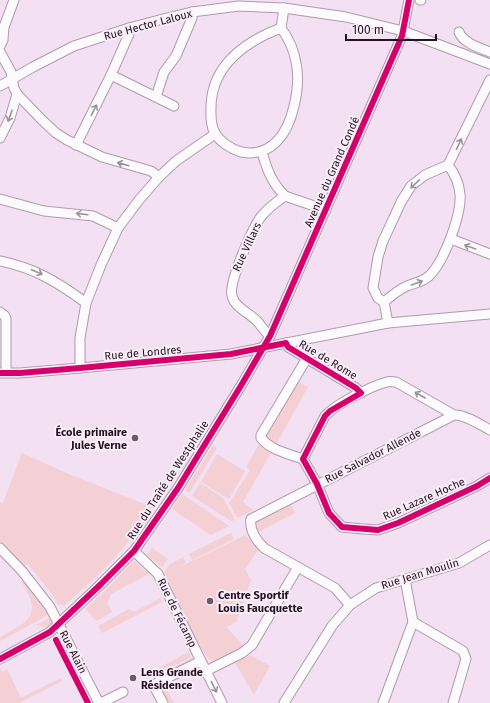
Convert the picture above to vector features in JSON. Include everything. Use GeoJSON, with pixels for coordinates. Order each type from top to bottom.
{"type":"FeatureCollection","features":[{"type":"Feature","properties":{"kind":"street"},"geometry":{"type":"LineString","coordinates":[[0,46],[3,40],[1,34],[14,0]]}},
{"type":"Feature","properties":{"kind":"street","name":"Avenue du Grand Condé"},"geometry":{"type":"LineString","coordinates":[[263,348],[270,336],[402,36],[409,0]]}},
{"type":"Feature","properties":{"kind":"street","name":"Rue Hector Laloux"},"geometry":{"type":"LineString","coordinates":[[0,86],[74,46],[129,28],[192,12],[239,6],[284,8],[346,16],[403,31],[489,58]]}},
{"type":"Feature","properties":{"kind":"street"},"geometry":{"type":"LineString","coordinates":[[281,28],[247,44],[232,57],[219,74],[214,86],[211,102],[211,121],[215,134],[234,150],[246,153],[262,152],[268,149],[283,134],[291,117],[296,95],[298,75],[292,44],[281,28],[284,8]]}},
{"type":"Feature","properties":{"kind":"street"},"geometry":{"type":"LineString","coordinates":[[156,97],[164,72],[176,56],[190,24],[192,12]]}},
{"type":"Feature","properties":{"kind":"street"},"geometry":{"type":"LineString","coordinates":[[76,145],[111,75],[129,34],[129,28]]}},
{"type":"Feature","properties":{"kind":"street"},"geometry":{"type":"LineString","coordinates":[[459,32],[460,36],[489,58]]}},
{"type":"Feature","properties":{"kind":"street"},"geometry":{"type":"LineString","coordinates":[[0,52],[11,72],[14,88],[17,94],[56,132],[76,145],[102,157],[151,171],[159,177]]}},
{"type":"Feature","properties":{"kind":"street"},"geometry":{"type":"LineString","coordinates":[[111,75],[174,106]]}},
{"type":"Feature","properties":{"kind":"street"},"geometry":{"type":"LineString","coordinates":[[388,323],[384,302],[378,298],[373,288],[378,257],[383,241],[411,186],[425,175],[448,166],[490,80]]}},
{"type":"Feature","properties":{"kind":"street"},"geometry":{"type":"LineString","coordinates":[[0,138],[10,118],[17,94]]}},
{"type":"Feature","properties":{"kind":"street"},"geometry":{"type":"LineString","coordinates":[[80,368],[80,338],[86,302],[118,228],[159,177],[176,161],[215,134]]}},
{"type":"Feature","properties":{"kind":"street"},"geometry":{"type":"LineString","coordinates":[[262,152],[269,176],[285,196],[326,210]]}},
{"type":"Feature","properties":{"kind":"street"},"geometry":{"type":"LineString","coordinates":[[384,302],[406,286],[424,281],[429,277],[436,267],[450,239],[460,196],[454,172],[448,166]]}},
{"type":"Feature","properties":{"kind":"street","name":"Rue Villars"},"geometry":{"type":"LineString","coordinates":[[270,336],[251,315],[237,305],[231,291],[234,277],[259,219],[268,209],[285,196]]}},
{"type":"Feature","properties":{"kind":"street"},"geometry":{"type":"LineString","coordinates":[[0,199],[44,210],[93,216],[118,228]]}},
{"type":"Feature","properties":{"kind":"street"},"geometry":{"type":"LineString","coordinates":[[450,239],[490,254]]}},
{"type":"Feature","properties":{"kind":"street"},"geometry":{"type":"LineString","coordinates":[[0,261],[20,266],[46,276],[86,302]]}},
{"type":"Feature","properties":{"kind":"street"},"geometry":{"type":"LineString","coordinates":[[0,312],[6,319],[3,373]]}},
{"type":"Feature","properties":{"kind":"street","name":"Rue de Londres"},"geometry":{"type":"LineString","coordinates":[[3,373],[80,368],[231,354],[388,323],[490,314]]}},
{"type":"Feature","properties":{"kind":"street","name":"Rue de Rome"},"geometry":{"type":"LineString","coordinates":[[286,343],[288,347],[356,388],[361,393]]}},
{"type":"Feature","properties":{"kind":"street","name":"Rue du Traîté de Westphalie"},"geometry":{"type":"LineString","coordinates":[[59,624],[134,551],[178,488],[263,348]]}},
{"type":"Feature","properties":{"kind":"street"},"geometry":{"type":"LineString","coordinates":[[307,358],[261,435],[263,441],[273,448],[303,458],[325,416],[330,410],[361,393],[388,381],[396,382],[454,415],[458,414],[490,430]]}},
{"type":"Feature","properties":{"kind":"street","name":"Rue Salvador Allende"},"geometry":{"type":"LineString","coordinates":[[298,567],[264,548],[257,541],[250,526],[251,519],[454,415]]}},
{"type":"Feature","properties":{"kind":"street","name":"Rue Lazare Hoche"},"geometry":{"type":"LineString","coordinates":[[303,458],[317,484],[329,513],[342,526],[378,530],[398,523],[477,486],[490,478]]}},
{"type":"Feature","properties":{"kind":"street","name":"Rue Jean Moulin"},"geometry":{"type":"LineString","coordinates":[[284,703],[332,626],[350,605],[376,588],[458,563],[490,545]]}},
{"type":"Feature","properties":{"kind":"street","name":"Rue Alain"},"geometry":{"type":"LineString","coordinates":[[0,548],[38,590],[50,606],[100,703]]}},
{"type":"Feature","properties":{"kind":"street","name":"Rue de Fécamp"},"geometry":{"type":"LineString","coordinates":[[134,551],[158,574],[222,703]]}},
{"type":"Feature","properties":{"kind":"street"},"geometry":{"type":"LineString","coordinates":[[206,671],[242,653],[252,645],[298,567],[335,588],[350,605]]}},
{"type":"Feature","properties":{"kind":"street"},"geometry":{"type":"LineString","coordinates":[[386,702],[413,622],[405,579]]}},
{"type":"Feature","properties":{"kind":"street"},"geometry":{"type":"LineString","coordinates":[[413,622],[463,651],[466,659],[453,703]]}},
{"type":"Feature","properties":{"kind":"street"},"geometry":{"type":"LineString","coordinates":[[0,659],[50,632],[59,624]]}},
{"type":"Feature","properties":{"kind":"street","name":"Rue de Fécamp"},"geometry":{"type":"LineString","coordinates":[[162,703],[155,688],[159,681],[201,661]]}},
{"type":"Feature","properties":{"kind":"street"},"geometry":{"type":"LineString","coordinates":[[100,703],[123,692]]}},
{"type":"Feature","properties":{"kind":"shaded area"},"geometry":{"type":"Polygon","coordinates":[[[299,380],[300,383],[308,387],[275,446],[265,438],[265,435],[299,380]]]}},
{"type":"Feature","properties":{"kind":"shaded area"},"geometry":{"type":"Polygon","coordinates":[[[259,444],[272,451],[243,502],[253,510],[237,518],[229,503],[250,470],[246,467],[259,444]]]}},
{"type":"Feature","properties":{"kind":"shaded area"},"geometry":{"type":"Polygon","coordinates":[[[213,445],[217,448],[189,493],[185,490],[213,445]]]}},
{"type":"Feature","properties":{"kind":"shaded area"},"geometry":{"type":"Polygon","coordinates":[[[22,453],[71,475],[152,507],[131,538],[116,556],[64,606],[61,604],[58,605],[53,595],[28,564],[24,567],[0,543],[0,502],[3,503],[22,453]]]}},
{"type":"Feature","properties":{"kind":"shaded area"},"geometry":{"type":"Polygon","coordinates":[[[217,454],[245,471],[229,499],[201,482],[217,454]]]}},
{"type":"Feature","properties":{"kind":"shaded area"},"geometry":{"type":"Polygon","coordinates":[[[200,483],[223,498],[235,520],[231,521],[192,496],[200,483]]]}},
{"type":"Feature","properties":{"kind":"shaded area"},"geometry":{"type":"Polygon","coordinates":[[[182,494],[229,526],[211,535],[172,509],[182,494]]]}},
{"type":"Feature","properties":{"kind":"shaded area"},"geometry":{"type":"Polygon","coordinates":[[[290,503],[295,513],[258,532],[255,525],[256,521],[290,503]]]}},
{"type":"Feature","properties":{"kind":"shaded area"},"geometry":{"type":"Polygon","coordinates":[[[231,533],[234,539],[192,560],[189,554],[231,533]]]}},
{"type":"Feature","properties":{"kind":"shaded area","name":"Centre Sportif Louis Faucquette"},"geometry":{"type":"Polygon","coordinates":[[[245,535],[252,541],[258,550],[245,569],[251,580],[236,622],[226,627],[245,647],[223,658],[211,660],[201,647],[194,634],[164,572],[170,564],[183,557],[186,563],[178,568],[245,535]]]}},
{"type":"Feature","properties":{"kind":"shaded area"},"geometry":{"type":"Polygon","coordinates":[[[152,548],[168,559],[162,567],[147,555],[152,548]]]}},
{"type":"Feature","properties":{"kind":"shaded area"},"geometry":{"type":"Polygon","coordinates":[[[134,561],[149,574],[111,594],[107,602],[112,612],[97,621],[85,609],[134,561]]]}},
{"type":"Feature","properties":{"kind":"shaded area"},"geometry":{"type":"Polygon","coordinates":[[[24,580],[50,614],[0,641],[0,637],[19,626],[30,616],[32,609],[31,602],[21,581],[24,580]]]}},
{"type":"Feature","properties":{"kind":"shaded area"},"geometry":{"type":"Polygon","coordinates":[[[161,598],[162,602],[102,633],[98,626],[129,609],[134,612],[161,598]]]}},
{"type":"Feature","properties":{"kind":"shaded area"},"geometry":{"type":"Polygon","coordinates":[[[52,617],[53,622],[51,628],[36,625],[52,617]]]}},
{"type":"Feature","properties":{"kind":"shaded area"},"geometry":{"type":"Polygon","coordinates":[[[189,652],[191,657],[149,678],[147,674],[189,652]]]}},
{"type":"Feature","properties":{"kind":"shaded area"},"geometry":{"type":"Polygon","coordinates":[[[250,655],[270,666],[254,695],[235,663],[250,655]]]}},
{"type":"Feature","properties":{"kind":"shaded area"},"geometry":{"type":"Polygon","coordinates":[[[192,658],[190,661],[151,682],[150,680],[192,658]]]}},
{"type":"Feature","properties":{"kind":"shaded area"},"geometry":{"type":"Polygon","coordinates":[[[0,668],[2,672],[7,669],[21,698],[61,678],[62,681],[19,703],[0,703],[0,668]]]}},
{"type":"Feature","properties":{"kind":"shaded area"},"geometry":{"type":"Polygon","coordinates":[[[169,682],[170,684],[165,687],[174,703],[166,703],[159,687],[169,682]]]}},
{"type":"Feature","properties":{"kind":"cycle path"},"geometry":{"type":"LineString","coordinates":[[0,659],[50,632],[101,584],[134,551],[178,488],[270,336],[402,36],[409,0]]}},
{"type":"Feature","properties":{"kind":"cycle path"},"geometry":{"type":"LineString","coordinates":[[0,373],[20,373],[231,354],[286,343],[288,347],[356,388],[361,393],[330,411],[325,416],[303,459],[317,484],[329,513],[342,527],[378,530],[398,523],[477,486],[490,478]]}},
{"type":"Feature","properties":{"kind":"cycle path"},"geometry":{"type":"LineString","coordinates":[[56,640],[88,703]]}},
{"type":"Feature","properties":{"kind":"place","name":"École primaire Jules Verne"},"geometry":{"type":"Point","coordinates":[135,438]}},
{"type":"Feature","properties":{"kind":"place","name":"Centre Sportif Louis Faucquette"},"geometry":{"type":"Point","coordinates":[210,601]}},
{"type":"Feature","properties":{"kind":"place","name":"Lens Grande Résidence"},"geometry":{"type":"Point","coordinates":[133,678]}}]}
